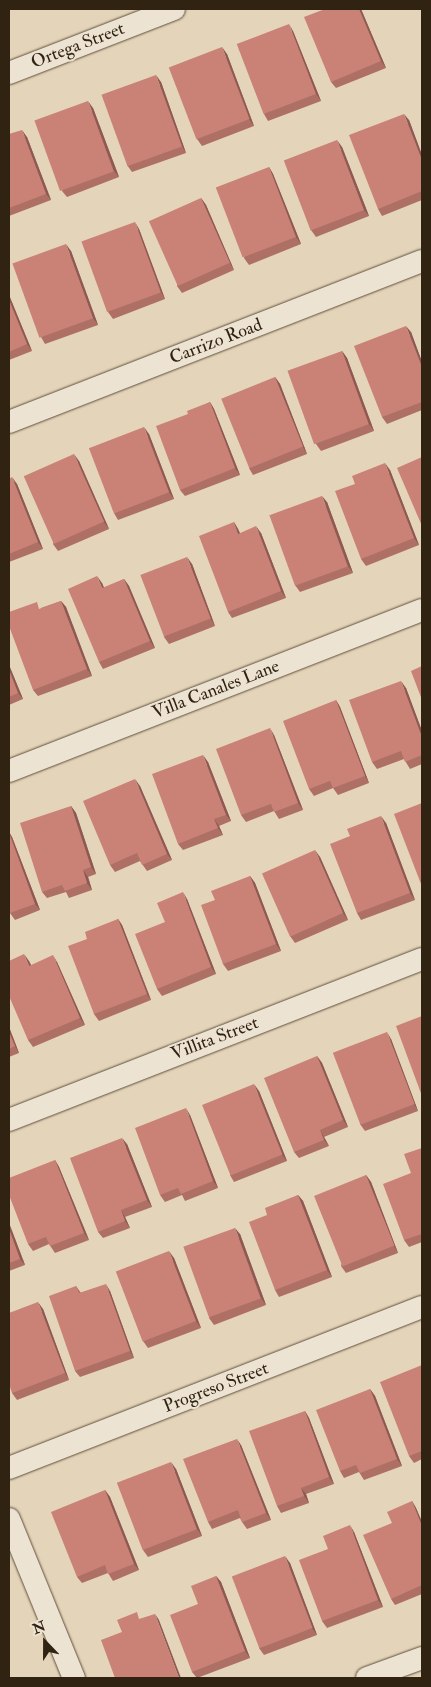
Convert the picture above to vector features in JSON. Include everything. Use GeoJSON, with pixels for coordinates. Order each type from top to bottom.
{"type":"FeatureCollection","features":[{"type":"Feature","properties":{"kind":"street","name":"Ortega Street"},"geometry":{"type":"LineString","coordinates":[[9,73],[174,9]]}},
{"type":"Feature","properties":{"kind":"street","name":"Carrizo Road"},"geometry":{"type":"LineString","coordinates":[[9,422],[422,261]]}},
{"type":"Feature","properties":{"kind":"street","name":"Villa Canales Lane"},"geometry":{"type":"LineString","coordinates":[[9,771],[422,610]]}},
{"type":"Feature","properties":{"kind":"street","name":"Villita Street"},"geometry":{"type":"LineString","coordinates":[[9,1120],[422,959]]}},
{"type":"Feature","properties":{"kind":"street","name":"Progreso Street"},"geometry":{"type":"LineString","coordinates":[[9,1468],[422,1307]]}},
{"type":"Feature","properties":{"kind":"street"},"geometry":{"type":"LineString","coordinates":[[9,1519],[74,1678]]}},
{"type":"Feature","properties":{"kind":"street"},"geometry":{"type":"LineString","coordinates":[[368,1678],[422,1658]]}},
{"type":"Feature","properties":{"kind":"building"},"geometry":{"type":"Polygon","coordinates":[[[325,9],[359,9],[381,61],[331,82],[304,17],[325,9]]]}},
{"type":"Feature","properties":{"kind":"building"},"geometry":{"type":"Polygon","coordinates":[[[289,24],[316,94],[264,114],[237,44],[289,24]]]}},
{"type":"Feature","properties":{"kind":"building"},"geometry":{"type":"Polygon","coordinates":[[[222,47],[250,119],[196,139],[169,67],[222,47]]]}},
{"type":"Feature","properties":{"kind":"building"},"geometry":{"type":"Polygon","coordinates":[[[156,75],[182,146],[127,166],[101,95],[156,75]]]}},
{"type":"Feature","properties":{"kind":"building"},"geometry":{"type":"Polygon","coordinates":[[[88,101],[114,171],[60,191],[34,120],[88,101]]]}},
{"type":"Feature","properties":{"kind":"building"},"geometry":{"type":"Polygon","coordinates":[[[404,114],[422,160],[422,191],[378,209],[349,135],[404,114]]]}},
{"type":"Feature","properties":{"kind":"building"},"geometry":{"type":"Polygon","coordinates":[[[22,130],[46,194],[9,208],[9,134],[22,130]]]}},
{"type":"Feature","properties":{"kind":"building"},"geometry":{"type":"Polygon","coordinates":[[[337,140],[364,210],[311,230],[284,160],[337,140]]]}},
{"type":"Feature","properties":{"kind":"building"},"geometry":{"type":"Polygon","coordinates":[[[269,167],[296,237],[243,257],[216,187],[269,167]]]}},
{"type":"Feature","properties":{"kind":"building"},"geometry":{"type":"Polygon","coordinates":[[[201,198],[230,263],[178,286],[149,221],[201,198]]]}},
{"type":"Feature","properties":{"kind":"building"},"geometry":{"type":"Polygon","coordinates":[[[135,222],[161,292],[107,312],[81,241],[135,222]]]}},
{"type":"Feature","properties":{"kind":"building"},"geometry":{"type":"Polygon","coordinates":[[[66,244],[93,318],[39,338],[12,263],[66,244]]]}},
{"type":"Feature","properties":{"kind":"building"},"geometry":{"type":"Polygon","coordinates":[[[9,300],[27,344],[9,352],[9,300]]]}},
{"type":"Feature","properties":{"kind":"building"},"geometry":{"type":"Polygon","coordinates":[[[406,326],[422,367],[422,402],[382,417],[354,346],[406,326]]]}},
{"type":"Feature","properties":{"kind":"building"},"geometry":{"type":"Polygon","coordinates":[[[342,351],[369,424],[314,444],[287,371],[342,351]]]}},
{"type":"Feature","properties":{"kind":"building"},"geometry":{"type":"Polygon","coordinates":[[[275,377],[303,447],[249,468],[221,399],[275,377]]]}},
{"type":"Feature","properties":{"kind":"building"},"geometry":{"type":"Polygon","coordinates":[[[210,402],[235,468],[180,490],[156,426],[188,414],[187,411],[210,402]]]}},
{"type":"Feature","properties":{"kind":"building"},"geometry":{"type":"Polygon","coordinates":[[[144,427],[169,492],[114,513],[89,448],[144,427]]]}},
{"type":"Feature","properties":{"kind":"building"},"geometry":{"type":"Polygon","coordinates":[[[74,454],[104,522],[54,544],[24,476],[74,454]]]}},
{"type":"Feature","properties":{"kind":"building"},"geometry":{"type":"Polygon","coordinates":[[[422,457],[422,526],[397,468],[422,457]]]}},
{"type":"Feature","properties":{"kind":"building"},"geometry":{"type":"Polygon","coordinates":[[[385,463],[414,538],[361,559],[335,491],[355,484],[352,476],[385,463]]]}},
{"type":"Feature","properties":{"kind":"building"},"geometry":{"type":"Polygon","coordinates":[[[12,477],[38,542],[9,554],[9,479],[12,477]]]}},
{"type":"Feature","properties":{"kind":"building"},"geometry":{"type":"Polygon","coordinates":[[[322,496],[348,566],[295,586],[269,515],[322,496]]]}},
{"type":"Feature","properties":{"kind":"building"},"geometry":{"type":"Polygon","coordinates":[[[234,522],[238,534],[256,526],[281,591],[228,612],[199,536],[234,522]]]}},
{"type":"Feature","properties":{"kind":"building"},"geometry":{"type":"Polygon","coordinates":[[[187,557],[211,619],[164,637],[140,575],[187,557]]]}},
{"type":"Feature","properties":{"kind":"building"},"geometry":{"type":"Polygon","coordinates":[[[97,576],[102,588],[124,579],[150,641],[99,662],[68,589],[97,576]]]}},
{"type":"Feature","properties":{"kind":"building"},"geometry":{"type":"Polygon","coordinates":[[[61,601],[87,669],[33,690],[9,626],[9,612],[37,602],[39,609],[61,601]]]}},
{"type":"Feature","properties":{"kind":"building"},"geometry":{"type":"Polygon","coordinates":[[[422,666],[422,700],[411,671],[422,666]]]}},
{"type":"Feature","properties":{"kind":"building"},"geometry":{"type":"Polygon","coordinates":[[[9,670],[18,693],[9,697],[9,670]]]}},
{"type":"Feature","properties":{"kind":"building"},"geometry":{"type":"Polygon","coordinates":[[[401,681],[422,737],[422,755],[405,762],[401,751],[372,762],[349,700],[401,681]]]}},
{"type":"Feature","properties":{"kind":"building"},"geometry":{"type":"Polygon","coordinates":[[[336,700],[365,776],[333,788],[330,781],[309,789],[283,721],[336,700]]]}},
{"type":"Feature","properties":{"kind":"building"},"geometry":{"type":"Polygon","coordinates":[[[270,728],[298,803],[274,812],[271,804],[241,815],[216,749],[270,728]]]}},
{"type":"Feature","properties":{"kind":"building"},"geometry":{"type":"Polygon","coordinates":[[[203,755],[226,815],[214,819],[218,828],[178,844],[152,774],[203,755]]]}},
{"type":"Feature","properties":{"kind":"building"},"geometry":{"type":"Polygon","coordinates":[[[135,779],[167,854],[142,865],[137,853],[110,865],[83,801],[135,779]]]}},
{"type":"Feature","properties":{"kind":"building"},"geometry":{"type":"Polygon","coordinates":[[[422,803],[422,883],[421,884],[394,814],[422,803]]]}},
{"type":"Feature","properties":{"kind":"building"},"geometry":{"type":"Polygon","coordinates":[[[71,806],[91,867],[83,870],[87,883],[65,891],[62,885],[42,892],[20,823],[71,806]]]}},
{"type":"Feature","properties":{"kind":"building"},"geometry":{"type":"Polygon","coordinates":[[[381,816],[410,893],[357,913],[330,844],[350,836],[347,829],[381,816]]]}},
{"type":"Feature","properties":{"kind":"building"},"geometry":{"type":"Polygon","coordinates":[[[9,833],[35,904],[10,913],[9,909],[9,833]]]}},
{"type":"Feature","properties":{"kind":"building"},"geometry":{"type":"Polygon","coordinates":[[[315,850],[343,913],[290,937],[262,874],[315,850]]]}},
{"type":"Feature","properties":{"kind":"building"},"geometry":{"type":"Polygon","coordinates":[[[250,876],[276,944],[223,964],[201,905],[215,900],[211,891],[250,876]]]}},
{"type":"Feature","properties":{"kind":"building"},"geometry":{"type":"Polygon","coordinates":[[[183,892],[211,967],[157,989],[135,934],[165,922],[157,903],[183,892]]]}},
{"type":"Feature","properties":{"kind":"building"},"geometry":{"type":"Polygon","coordinates":[[[118,919],[147,994],[94,1014],[68,946],[87,939],[85,932],[118,919]]]}},
{"type":"Feature","properties":{"kind":"building"},"geometry":{"type":"Polygon","coordinates":[[[24,954],[29,966],[53,955],[80,1018],[28,1040],[9,996],[9,961],[24,954]]]}},
{"type":"Feature","properties":{"kind":"building"},"geometry":{"type":"Polygon","coordinates":[[[422,1016],[422,1096],[396,1026],[422,1016]]]}},
{"type":"Feature","properties":{"kind":"building"},"geometry":{"type":"Polygon","coordinates":[[[9,1032],[15,1046],[9,1049],[9,1032]]]}},
{"type":"Feature","properties":{"kind":"building"},"geometry":{"type":"Polygon","coordinates":[[[387,1032],[415,1104],[360,1125],[333,1053],[387,1032]]]}},
{"type":"Feature","properties":{"kind":"building"},"geometry":{"type":"Polygon","coordinates":[[[317,1056],[343,1120],[320,1130],[324,1140],[294,1152],[264,1078],[317,1056]]]}},
{"type":"Feature","properties":{"kind":"building"},"geometry":{"type":"Polygon","coordinates":[[[254,1084],[282,1154],[231,1175],[202,1105],[254,1084]]]}},
{"type":"Feature","properties":{"kind":"building"},"geometry":{"type":"Polygon","coordinates":[[[186,1108],[213,1181],[181,1194],[178,1188],[160,1195],[135,1128],[186,1108]]]}},
{"type":"Feature","properties":{"kind":"building"},"geometry":{"type":"Polygon","coordinates":[[[122,1138],[147,1200],[121,1210],[125,1221],[98,1232],[70,1158],[122,1138]]]}},
{"type":"Feature","properties":{"kind":"building"},"geometry":{"type":"Polygon","coordinates":[[[422,1148],[422,1234],[404,1240],[383,1184],[411,1173],[404,1154],[422,1148]]]}},
{"type":"Feature","properties":{"kind":"building"},"geometry":{"type":"Polygon","coordinates":[[[55,1160],[84,1233],[50,1246],[46,1237],[28,1244],[9,1195],[9,1178],[55,1160]]]}},
{"type":"Feature","properties":{"kind":"building"},"geometry":{"type":"Polygon","coordinates":[[[366,1175],[394,1245],[343,1266],[314,1196],[366,1175]]]}},
{"type":"Feature","properties":{"kind":"building"},"geometry":{"type":"Polygon","coordinates":[[[298,1195],[327,1270],[275,1290],[249,1222],[267,1215],[265,1208],[298,1195]]]}},
{"type":"Feature","properties":{"kind":"building"},"geometry":{"type":"Polygon","coordinates":[[[235,1228],[261,1298],[209,1317],[183,1247],[235,1228]]]}},
{"type":"Feature","properties":{"kind":"building"},"geometry":{"type":"Polygon","coordinates":[[[9,1229],[20,1259],[9,1263],[9,1229]]]}},
{"type":"Feature","properties":{"kind":"building"},"geometry":{"type":"Polygon","coordinates":[[[169,1251],[196,1321],[143,1341],[116,1271],[169,1251]]]}},
{"type":"Feature","properties":{"kind":"building"},"geometry":{"type":"Polygon","coordinates":[[[106,1284],[130,1351],[75,1371],[49,1296],[76,1286],[79,1293],[106,1284]]]}},
{"type":"Feature","properties":{"kind":"building"},"geometry":{"type":"Polygon","coordinates":[[[38,1302],[65,1373],[12,1393],[9,1384],[9,1313],[38,1302]]]}},
{"type":"Feature","properties":{"kind":"building"},"geometry":{"type":"Polygon","coordinates":[[[422,1365],[422,1451],[409,1456],[380,1382],[422,1365]]]}},
{"type":"Feature","properties":{"kind":"building"},"geometry":{"type":"Polygon","coordinates":[[[370,1389],[397,1459],[360,1473],[356,1465],[340,1471],[316,1410],[370,1389]]]}},
{"type":"Feature","properties":{"kind":"building"},"geometry":{"type":"Polygon","coordinates":[[[305,1411],[329,1477],[301,1488],[304,1496],[277,1506],[249,1431],[305,1411]]]}},
{"type":"Feature","properties":{"kind":"building"},"geometry":{"type":"Polygon","coordinates":[[[237,1439],[266,1513],[242,1522],[238,1510],[208,1522],[183,1459],[237,1439]]]}},
{"type":"Feature","properties":{"kind":"building"},"geometry":{"type":"Polygon","coordinates":[[[171,1462],[197,1529],[143,1550],[117,1483],[171,1462]]]}},
{"type":"Feature","properties":{"kind":"building"},"geometry":{"type":"Polygon","coordinates":[[[105,1490],[134,1564],[108,1574],[105,1565],[77,1577],[51,1512],[105,1490]]]}},
{"type":"Feature","properties":{"kind":"building"},"geometry":{"type":"Polygon","coordinates":[[[412,1501],[422,1526],[422,1585],[391,1599],[363,1535],[392,1523],[387,1512],[412,1501]]]}},
{"type":"Feature","properties":{"kind":"building"},"geometry":{"type":"Polygon","coordinates":[[[350,1525],[378,1600],[322,1621],[299,1560],[328,1549],[323,1536],[350,1525]]]}},
{"type":"Feature","properties":{"kind":"building"},"geometry":{"type":"Polygon","coordinates":[[[285,1556],[313,1628],[259,1648],[232,1576],[285,1556]]]}},
{"type":"Feature","properties":{"kind":"building"},"geometry":{"type":"Polygon","coordinates":[[[216,1576],[245,1651],[192,1672],[170,1615],[198,1604],[191,1586],[216,1576]]]}},
{"type":"Feature","properties":{"kind":"building"},"geometry":{"type":"Polygon","coordinates":[[[137,1612],[139,1619],[155,1614],[179,1678],[115,1678],[101,1640],[122,1632],[117,1620],[137,1612]]]}}]}
